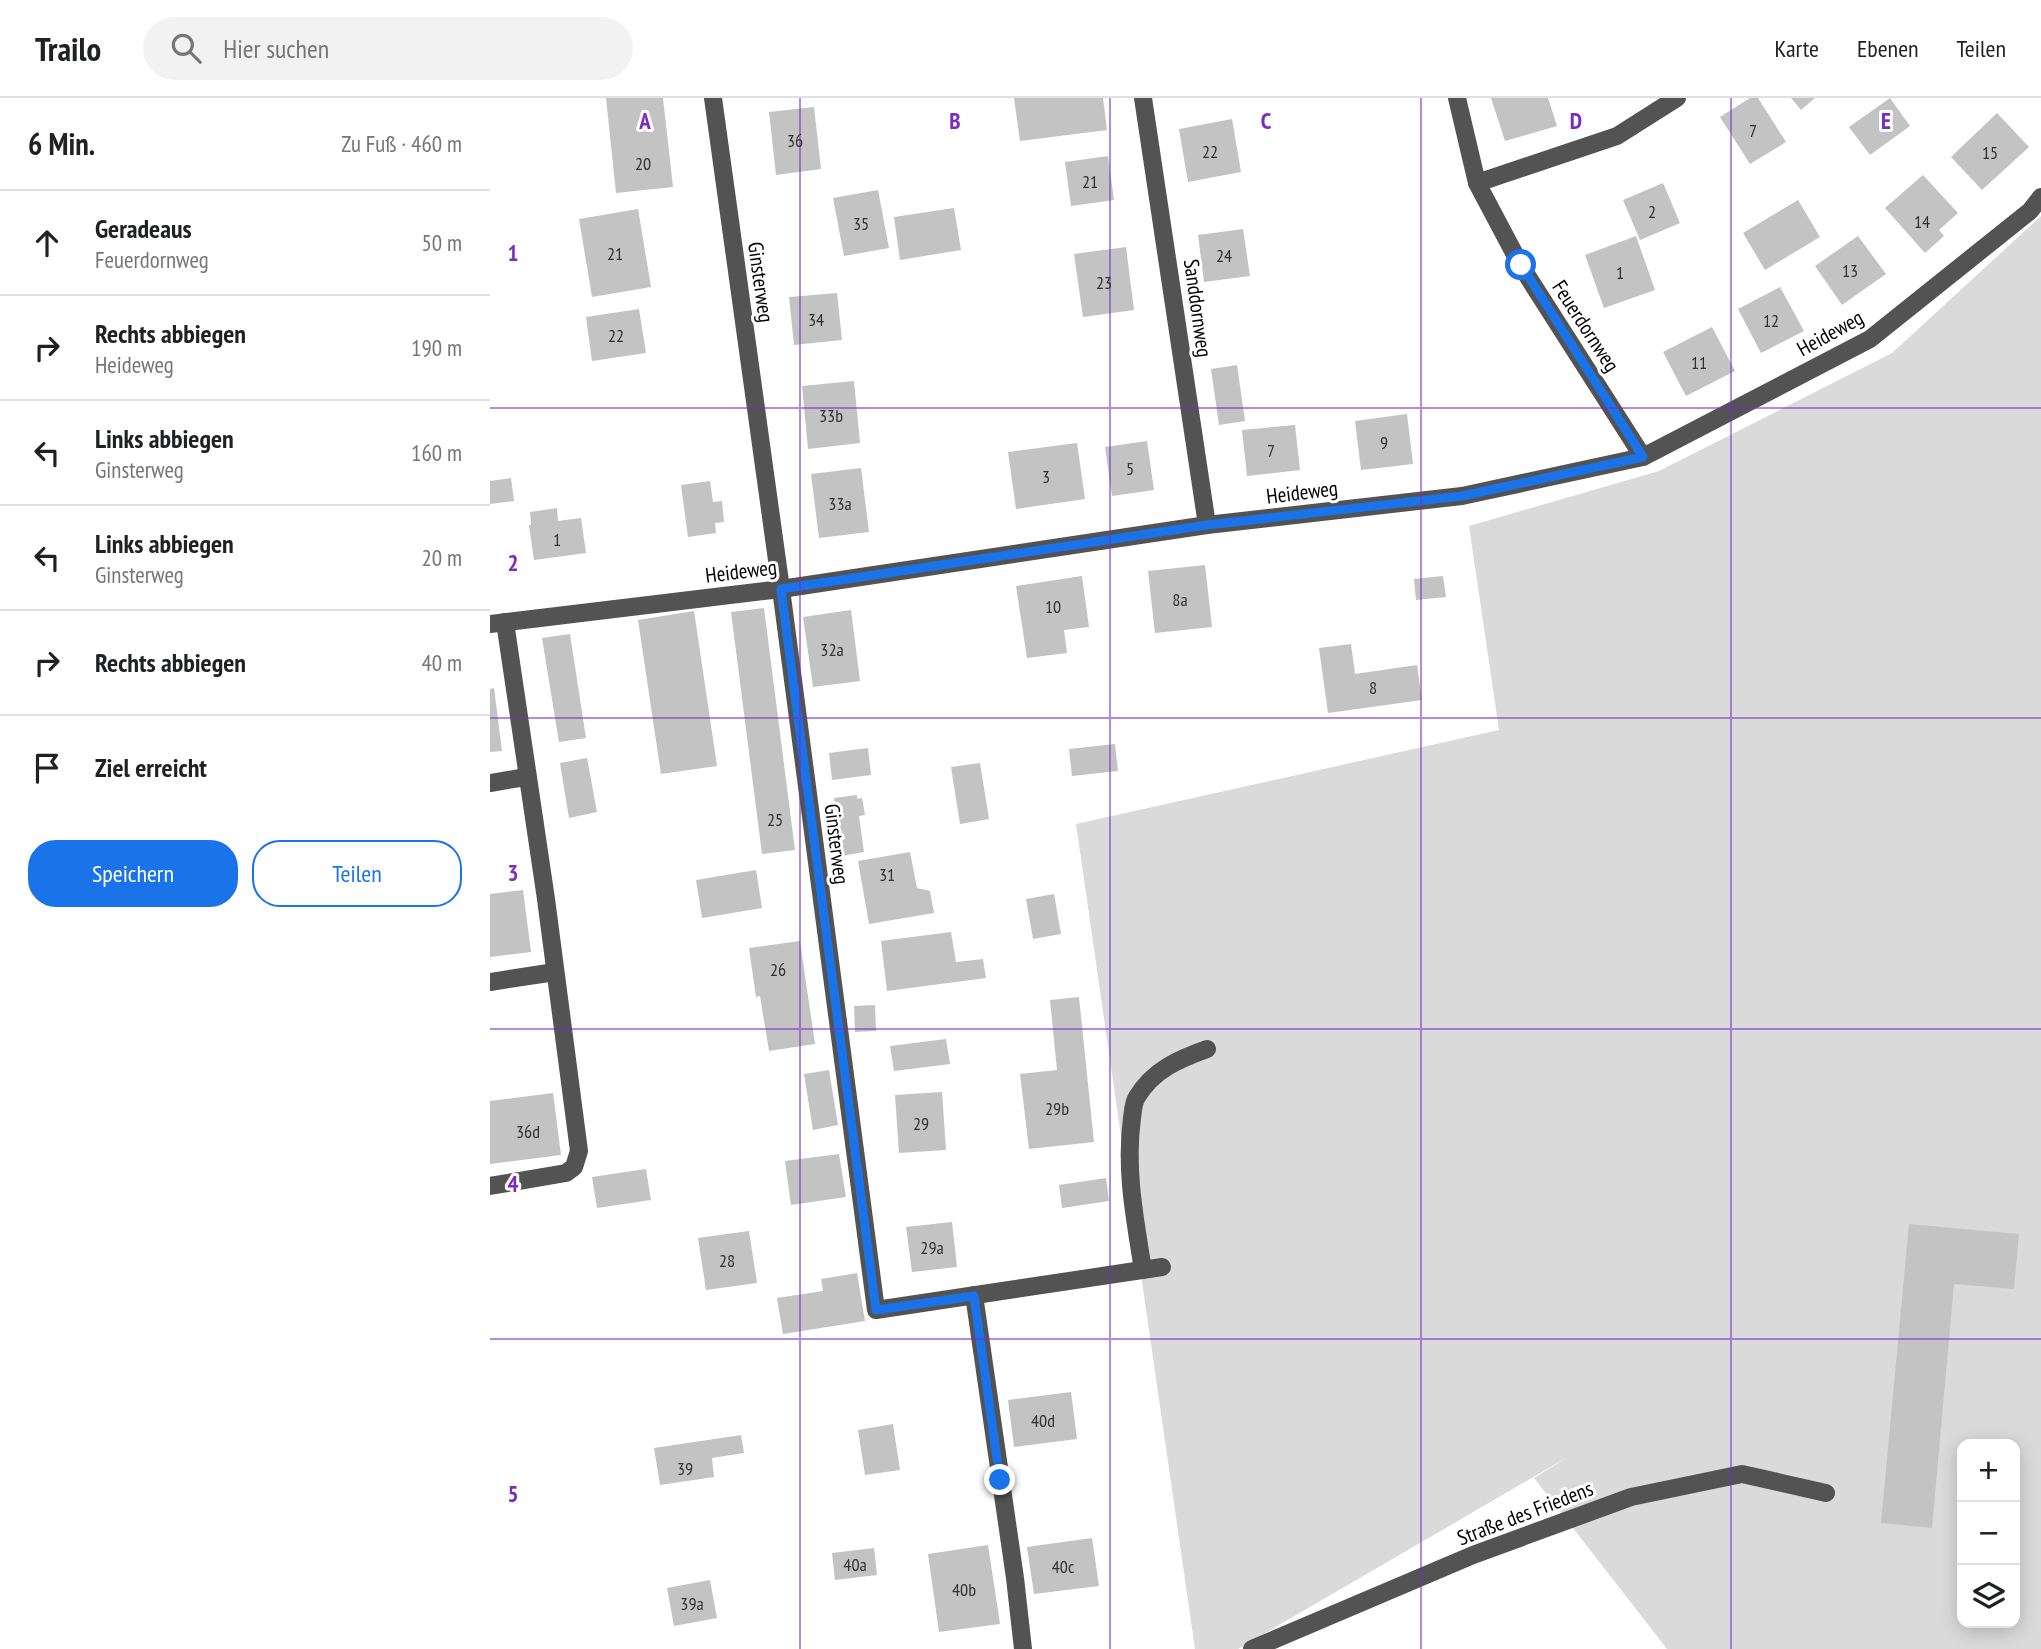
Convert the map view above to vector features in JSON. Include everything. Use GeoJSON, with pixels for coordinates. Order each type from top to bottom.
{"type":"FeatureCollection","features":[{"type":"Feature","properties":{"kind":"street","name":"Ginsterweg"},"geometry":{"type":"LineString","coordinates":[[713,98],[876,1310],[1162,1267]]}},
{"type":"Feature","properties":{"kind":"street","name":"Sanddornweg"},"geometry":{"type":"LineString","coordinates":[[1143,98],[1207,525]]}},
{"type":"Feature","properties":{"kind":"street","name":"Feuerdornweg"},"geometry":{"type":"LineString","coordinates":[[1457,98],[1477,183],[1521,265],[1643,457]]}},
{"type":"Feature","properties":{"kind":"street"},"geometry":{"type":"LineString","coordinates":[[1477,183],[1616,136],[1677,98]]}},
{"type":"Feature","properties":{"kind":"street","name":"Heideweg"},"geometry":{"type":"LineString","coordinates":[[497,623],[781,589],[1207,525],[1462,496],[1643,457],[1870,339],[2029,211],[2041,197]]}},
{"type":"Feature","properties":{"kind":"street"},"geometry":{"type":"LineString","coordinates":[[490,1186],[566,1173],[574,1167],[579,1151],[526,777],[497,623]]}},
{"type":"Feature","properties":{"kind":"street"},"geometry":{"type":"LineString","coordinates":[[490,783],[526,777]]}},
{"type":"Feature","properties":{"kind":"street"},"geometry":{"type":"LineString","coordinates":[[490,982],[555,972]]}},
{"type":"Feature","properties":{"kind":"street"},"geometry":{"type":"LineString","coordinates":[[1143,1270],[1130,1183],[1130,1138],[1135,1099],[1160,1071],[1176,1060],[1207,1049]]}},
{"type":"Feature","properties":{"kind":"street"},"geometry":{"type":"LineString","coordinates":[[974,1296],[1023,1649]]}},
{"type":"Feature","properties":{"kind":"street","name":"Straße des Friedens"},"geometry":{"type":"LineString","coordinates":[[1252,1649],[1473,1555],[1631,1497],[1742,1474],[1826,1493]]}},
{"type":"Feature","properties":{"kind":"shaded area"},"geometry":{"type":"Polygon","coordinates":[[[2041,216],[2041,1649],[1667,1649],[1534,1478],[1571,1455],[1238,1649],[1195,1649],[1076,824],[1499,730],[1469,526],[1659,471],[1892,353],[2041,216]]]}},
{"type":"Feature","properties":{"kind":"building"},"geometry":{"type":"Polygon","coordinates":[[[606,98],[663,98],[673,187],[616,193],[606,98]]]}},
{"type":"Feature","properties":{"kind":"building"},"geometry":{"type":"Polygon","coordinates":[[[1014,98],[1103,98],[1107,130],[1020,141],[1014,98]]]}},
{"type":"Feature","properties":{"kind":"building"},"geometry":{"type":"Polygon","coordinates":[[[1491,98],[1548,98],[1557,126],[1505,141],[1491,98]]]}},
{"type":"Feature","properties":{"kind":"building"},"geometry":{"type":"Polygon","coordinates":[[[1750,98],[1758,98],[1786,142],[1750,164],[1720,117],[1750,98]]]}},
{"type":"Feature","properties":{"kind":"building"},"geometry":{"type":"Polygon","coordinates":[[[1791,98],[1815,98],[1801,110],[1791,98]]]}},
{"type":"Feature","properties":{"kind":"building"},"geometry":{"type":"Polygon","coordinates":[[[1890,98],[1910,126],[1870,155],[1849,127],[1890,98]]]}},
{"type":"Feature","properties":{"kind":"building"},"geometry":{"type":"Polygon","coordinates":[[[814,107],[821,169],[776,175],[769,112],[814,107]]]}},
{"type":"Feature","properties":{"kind":"building"},"geometry":{"type":"Polygon","coordinates":[[[1997,113],[2029,147],[1982,190],[1951,157],[1997,113]]]}},
{"type":"Feature","properties":{"kind":"building"},"geometry":{"type":"Polygon","coordinates":[[[1232,119],[1241,172],[1188,182],[1179,129],[1232,119]]]}},
{"type":"Feature","properties":{"kind":"building"},"geometry":{"type":"Polygon","coordinates":[[[1108,156],[1114,200],[1071,206],[1065,162],[1108,156]]]}},
{"type":"Feature","properties":{"kind":"building"},"geometry":{"type":"Polygon","coordinates":[[[1923,175],[1958,213],[1939,230],[1944,236],[1925,253],[1885,208],[1923,175]]]}},
{"type":"Feature","properties":{"kind":"building"},"geometry":{"type":"Polygon","coordinates":[[[1663,183],[1680,223],[1640,240],[1623,200],[1663,183]]]}},
{"type":"Feature","properties":{"kind":"building"},"geometry":{"type":"Polygon","coordinates":[[[878,190],[889,248],[844,256],[833,198],[878,190]]]}},
{"type":"Feature","properties":{"kind":"building"},"geometry":{"type":"Polygon","coordinates":[[[1798,200],[1820,237],[1765,270],[1743,233],[1798,200]]]}},
{"type":"Feature","properties":{"kind":"building"},"geometry":{"type":"Polygon","coordinates":[[[954,208],[961,250],[900,260],[894,217],[954,208]]]}},
{"type":"Feature","properties":{"kind":"building"},"geometry":{"type":"Polygon","coordinates":[[[638,209],[651,287],[592,297],[579,219],[638,209]]]}},
{"type":"Feature","properties":{"kind":"building"},"geometry":{"type":"Polygon","coordinates":[[[1243,229],[1250,276],[1204,282],[1198,235],[1243,229]]]}},
{"type":"Feature","properties":{"kind":"building"},"geometry":{"type":"Polygon","coordinates":[[[1636,236],[1655,290],[1604,308],[1585,255],[1636,236]]]}},
{"type":"Feature","properties":{"kind":"building"},"geometry":{"type":"Polygon","coordinates":[[[1858,236],[1886,274],[1842,305],[1815,266],[1858,236]]]}},
{"type":"Feature","properties":{"kind":"building"},"geometry":{"type":"Polygon","coordinates":[[[1126,247],[1134,310],[1083,317],[1074,254],[1126,247]]]}},
{"type":"Feature","properties":{"kind":"building"},"geometry":{"type":"Polygon","coordinates":[[[1780,287],[1804,331],[1761,353],[1738,309],[1780,287]]]}},
{"type":"Feature","properties":{"kind":"building"},"geometry":{"type":"Polygon","coordinates":[[[837,293],[842,340],[794,345],[789,297],[837,293]]]}},
{"type":"Feature","properties":{"kind":"building"},"geometry":{"type":"Polygon","coordinates":[[[639,309],[646,353],[592,361],[586,317],[639,309]]]}},
{"type":"Feature","properties":{"kind":"building"},"geometry":{"type":"Polygon","coordinates":[[[1712,327],[1735,371],[1686,396],[1663,352],[1712,327]]]}},
{"type":"Feature","properties":{"kind":"building"},"geometry":{"type":"Polygon","coordinates":[[[1237,365],[1245,421],[1219,425],[1211,369],[1237,365]]]}},
{"type":"Feature","properties":{"kind":"building"},"geometry":{"type":"Polygon","coordinates":[[[854,381],[860,443],[808,449],[802,386],[854,381]]]}},
{"type":"Feature","properties":{"kind":"building"},"geometry":{"type":"Polygon","coordinates":[[[1407,414],[1413,464],[1361,470],[1355,421],[1407,414]]]}},
{"type":"Feature","properties":{"kind":"building"},"geometry":{"type":"Polygon","coordinates":[[[1295,425],[1300,470],[1247,476],[1242,430],[1295,425]]]}},
{"type":"Feature","properties":{"kind":"building"},"geometry":{"type":"Polygon","coordinates":[[[1147,441],[1154,490],[1112,496],[1105,447],[1147,441]]]}},
{"type":"Feature","properties":{"kind":"building"},"geometry":{"type":"Polygon","coordinates":[[[1077,443],[1085,499],[1016,509],[1008,452],[1077,443]]]}},
{"type":"Feature","properties":{"kind":"building"},"geometry":{"type":"Polygon","coordinates":[[[861,468],[869,532],[819,538],[811,474],[861,468]]]}},
{"type":"Feature","properties":{"kind":"building"},"geometry":{"type":"Polygon","coordinates":[[[511,478],[514,501],[490,504],[490,481],[511,478]]]}},
{"type":"Feature","properties":{"kind":"building"},"geometry":{"type":"Polygon","coordinates":[[[710,481],[713,502],[722,501],[724,522],[715,523],[716,533],[688,537],[681,485],[710,481]]]}},
{"type":"Feature","properties":{"kind":"building"},"geometry":{"type":"Polygon","coordinates":[[[557,508],[558,521],[581,518],[586,553],[534,560],[530,512],[557,508]]]}},
{"type":"Feature","properties":{"kind":"building"},"geometry":{"type":"Polygon","coordinates":[[[1205,565],[1212,627],[1155,633],[1148,571],[1205,565]]]}},
{"type":"Feature","properties":{"kind":"building"},"geometry":{"type":"Polygon","coordinates":[[[1082,576],[1089,627],[1064,630],[1067,653],[1027,658],[1016,586],[1082,576]]]}},
{"type":"Feature","properties":{"kind":"building"},"geometry":{"type":"Polygon","coordinates":[[[1443,576],[1446,597],[1416,600],[1414,579],[1443,576]]]}},
{"type":"Feature","properties":{"kind":"building"},"geometry":{"type":"Polygon","coordinates":[[[764,608],[795,850],[762,854],[731,612],[764,608]]]}},
{"type":"Feature","properties":{"kind":"building"},"geometry":{"type":"Polygon","coordinates":[[[851,610],[860,681],[813,687],[803,617],[851,610]]]}},
{"type":"Feature","properties":{"kind":"building"},"geometry":{"type":"Polygon","coordinates":[[[694,611],[717,766],[661,774],[638,620],[694,611]]]}},
{"type":"Feature","properties":{"kind":"building"},"geometry":{"type":"Polygon","coordinates":[[[570,634],[586,738],[559,742],[542,638],[570,634]]]}},
{"type":"Feature","properties":{"kind":"building"},"geometry":{"type":"Polygon","coordinates":[[[1351,644],[1355,674],[1417,665],[1422,700],[1328,713],[1319,648],[1351,644]]]}},
{"type":"Feature","properties":{"kind":"building"},"geometry":{"type":"Polygon","coordinates":[[[494,688],[502,751],[490,752],[490,689],[494,688]]]}},
{"type":"Feature","properties":{"kind":"building"},"geometry":{"type":"Polygon","coordinates":[[[1115,744],[1118,771],[1072,776],[1069,749],[1115,744]]]}},
{"type":"Feature","properties":{"kind":"building"},"geometry":{"type":"Polygon","coordinates":[[[868,748],[871,775],[832,780],[829,753],[868,748]]]}},
{"type":"Feature","properties":{"kind":"building"},"geometry":{"type":"Polygon","coordinates":[[[587,758],[597,812],[569,818],[560,763],[587,758]]]}},
{"type":"Feature","properties":{"kind":"building"},"geometry":{"type":"Polygon","coordinates":[[[980,763],[989,819],[960,824],[951,767],[980,763]]]}},
{"type":"Feature","properties":{"kind":"building"},"geometry":{"type":"Polygon","coordinates":[[[857,795],[857,799],[862,798],[865,815],[859,816],[864,852],[842,856],[834,798],[857,795]]]}},
{"type":"Feature","properties":{"kind":"building"},"geometry":{"type":"Polygon","coordinates":[[[910,852],[917,888],[930,891],[934,913],[869,924],[858,861],[910,852]]]}},
{"type":"Feature","properties":{"kind":"building"},"geometry":{"type":"Polygon","coordinates":[[[756,870],[762,908],[702,918],[696,880],[756,870]]]}},
{"type":"Feature","properties":{"kind":"building"},"geometry":{"type":"Polygon","coordinates":[[[523,890],[531,952],[490,957],[490,894],[523,890]]]}},
{"type":"Feature","properties":{"kind":"building"},"geometry":{"type":"Polygon","coordinates":[[[1054,894],[1061,934],[1033,939],[1026,899],[1054,894]]]}},
{"type":"Feature","properties":{"kind":"building"},"geometry":{"type":"Polygon","coordinates":[[[951,932],[956,962],[983,959],[986,978],[887,991],[881,941],[951,932]]]}},
{"type":"Feature","properties":{"kind":"building"},"geometry":{"type":"Polygon","coordinates":[[[800,941],[815,1044],[769,1051],[760,996],[756,997],[749,948],[800,941]]]}},
{"type":"Feature","properties":{"kind":"building"},"geometry":{"type":"Polygon","coordinates":[[[1079,997],[1094,1142],[1029,1149],[1020,1074],[1057,1070],[1050,1000],[1079,997]]]}},
{"type":"Feature","properties":{"kind":"building"},"geometry":{"type":"Polygon","coordinates":[[[875,1005],[876,1031],[855,1032],[854,1006],[875,1005]]]}},
{"type":"Feature","properties":{"kind":"building"},"geometry":{"type":"Polygon","coordinates":[[[946,1039],[950,1064],[894,1071],[890,1046],[946,1039]]]}},
{"type":"Feature","properties":{"kind":"building"},"geometry":{"type":"Polygon","coordinates":[[[829,1070],[838,1125],[813,1130],[804,1074],[829,1070]]]}},
{"type":"Feature","properties":{"kind":"building"},"geometry":{"type":"Polygon","coordinates":[[[942,1092],[946,1150],[899,1153],[895,1095],[942,1092]]]}},
{"type":"Feature","properties":{"kind":"building"},"geometry":{"type":"Polygon","coordinates":[[[553,1093],[561,1155],[490,1164],[490,1101],[553,1093]]]}},
{"type":"Feature","properties":{"kind":"building"},"geometry":{"type":"Polygon","coordinates":[[[839,1154],[846,1197],[791,1205],[785,1161],[839,1154]]]}},
{"type":"Feature","properties":{"kind":"building"},"geometry":{"type":"Polygon","coordinates":[[[646,1169],[651,1200],[597,1208],[592,1177],[646,1169]]]}},
{"type":"Feature","properties":{"kind":"building"},"geometry":{"type":"Polygon","coordinates":[[[1106,1178],[1109,1201],[1062,1208],[1059,1185],[1106,1178]]]}},
{"type":"Feature","properties":{"kind":"building"},"geometry":{"type":"Polygon","coordinates":[[[952,1222],[957,1267],[912,1272],[906,1227],[952,1222]]]}},
{"type":"Feature","properties":{"kind":"building"},"geometry":{"type":"Polygon","coordinates":[[[1909,1224],[2019,1234],[2014,1289],[1954,1284],[1932,1528],[1881,1523],[1909,1224]]]}},
{"type":"Feature","properties":{"kind":"building"},"geometry":{"type":"Polygon","coordinates":[[[749,1231],[757,1283],[706,1290],[698,1238],[749,1231]]]}},
{"type":"Feature","properties":{"kind":"building"},"geometry":{"type":"Polygon","coordinates":[[[857,1273],[865,1321],[783,1334],[777,1298],[823,1291],[821,1279],[857,1273]]]}},
{"type":"Feature","properties":{"kind":"building"},"geometry":{"type":"Polygon","coordinates":[[[1071,1392],[1077,1439],[1014,1447],[1008,1400],[1071,1392]]]}},
{"type":"Feature","properties":{"kind":"building"},"geometry":{"type":"Polygon","coordinates":[[[893,1424],[900,1470],[865,1475],[858,1430],[893,1424]]]}},
{"type":"Feature","properties":{"kind":"building"},"geometry":{"type":"Polygon","coordinates":[[[741,1435],[744,1453],[712,1458],[714,1477],[660,1485],[654,1448],[741,1435]]]}},
{"type":"Feature","properties":{"kind":"building"},"geometry":{"type":"Polygon","coordinates":[[[1092,1538],[1099,1586],[1034,1594],[1027,1547],[1092,1538]]]}},
{"type":"Feature","properties":{"kind":"building"},"geometry":{"type":"Polygon","coordinates":[[[988,1545],[1000,1624],[939,1632],[928,1554],[988,1545]]]}},
{"type":"Feature","properties":{"kind":"building"},"geometry":{"type":"Polygon","coordinates":[[[874,1548],[877,1575],[835,1580],[832,1553],[874,1548]]]}},
{"type":"Feature","properties":{"kind":"building"},"geometry":{"type":"Polygon","coordinates":[[[710,1580],[717,1618],[674,1626],[667,1588],[710,1580]]]}},
{"type":"Feature","properties":{"kind":"route"},"geometry":{"type":"LineString","coordinates":[[1000,1480],[974,1296],[876,1310],[781,589],[1207,525],[1462,496],[1643,457],[1521,265]]}}]}
